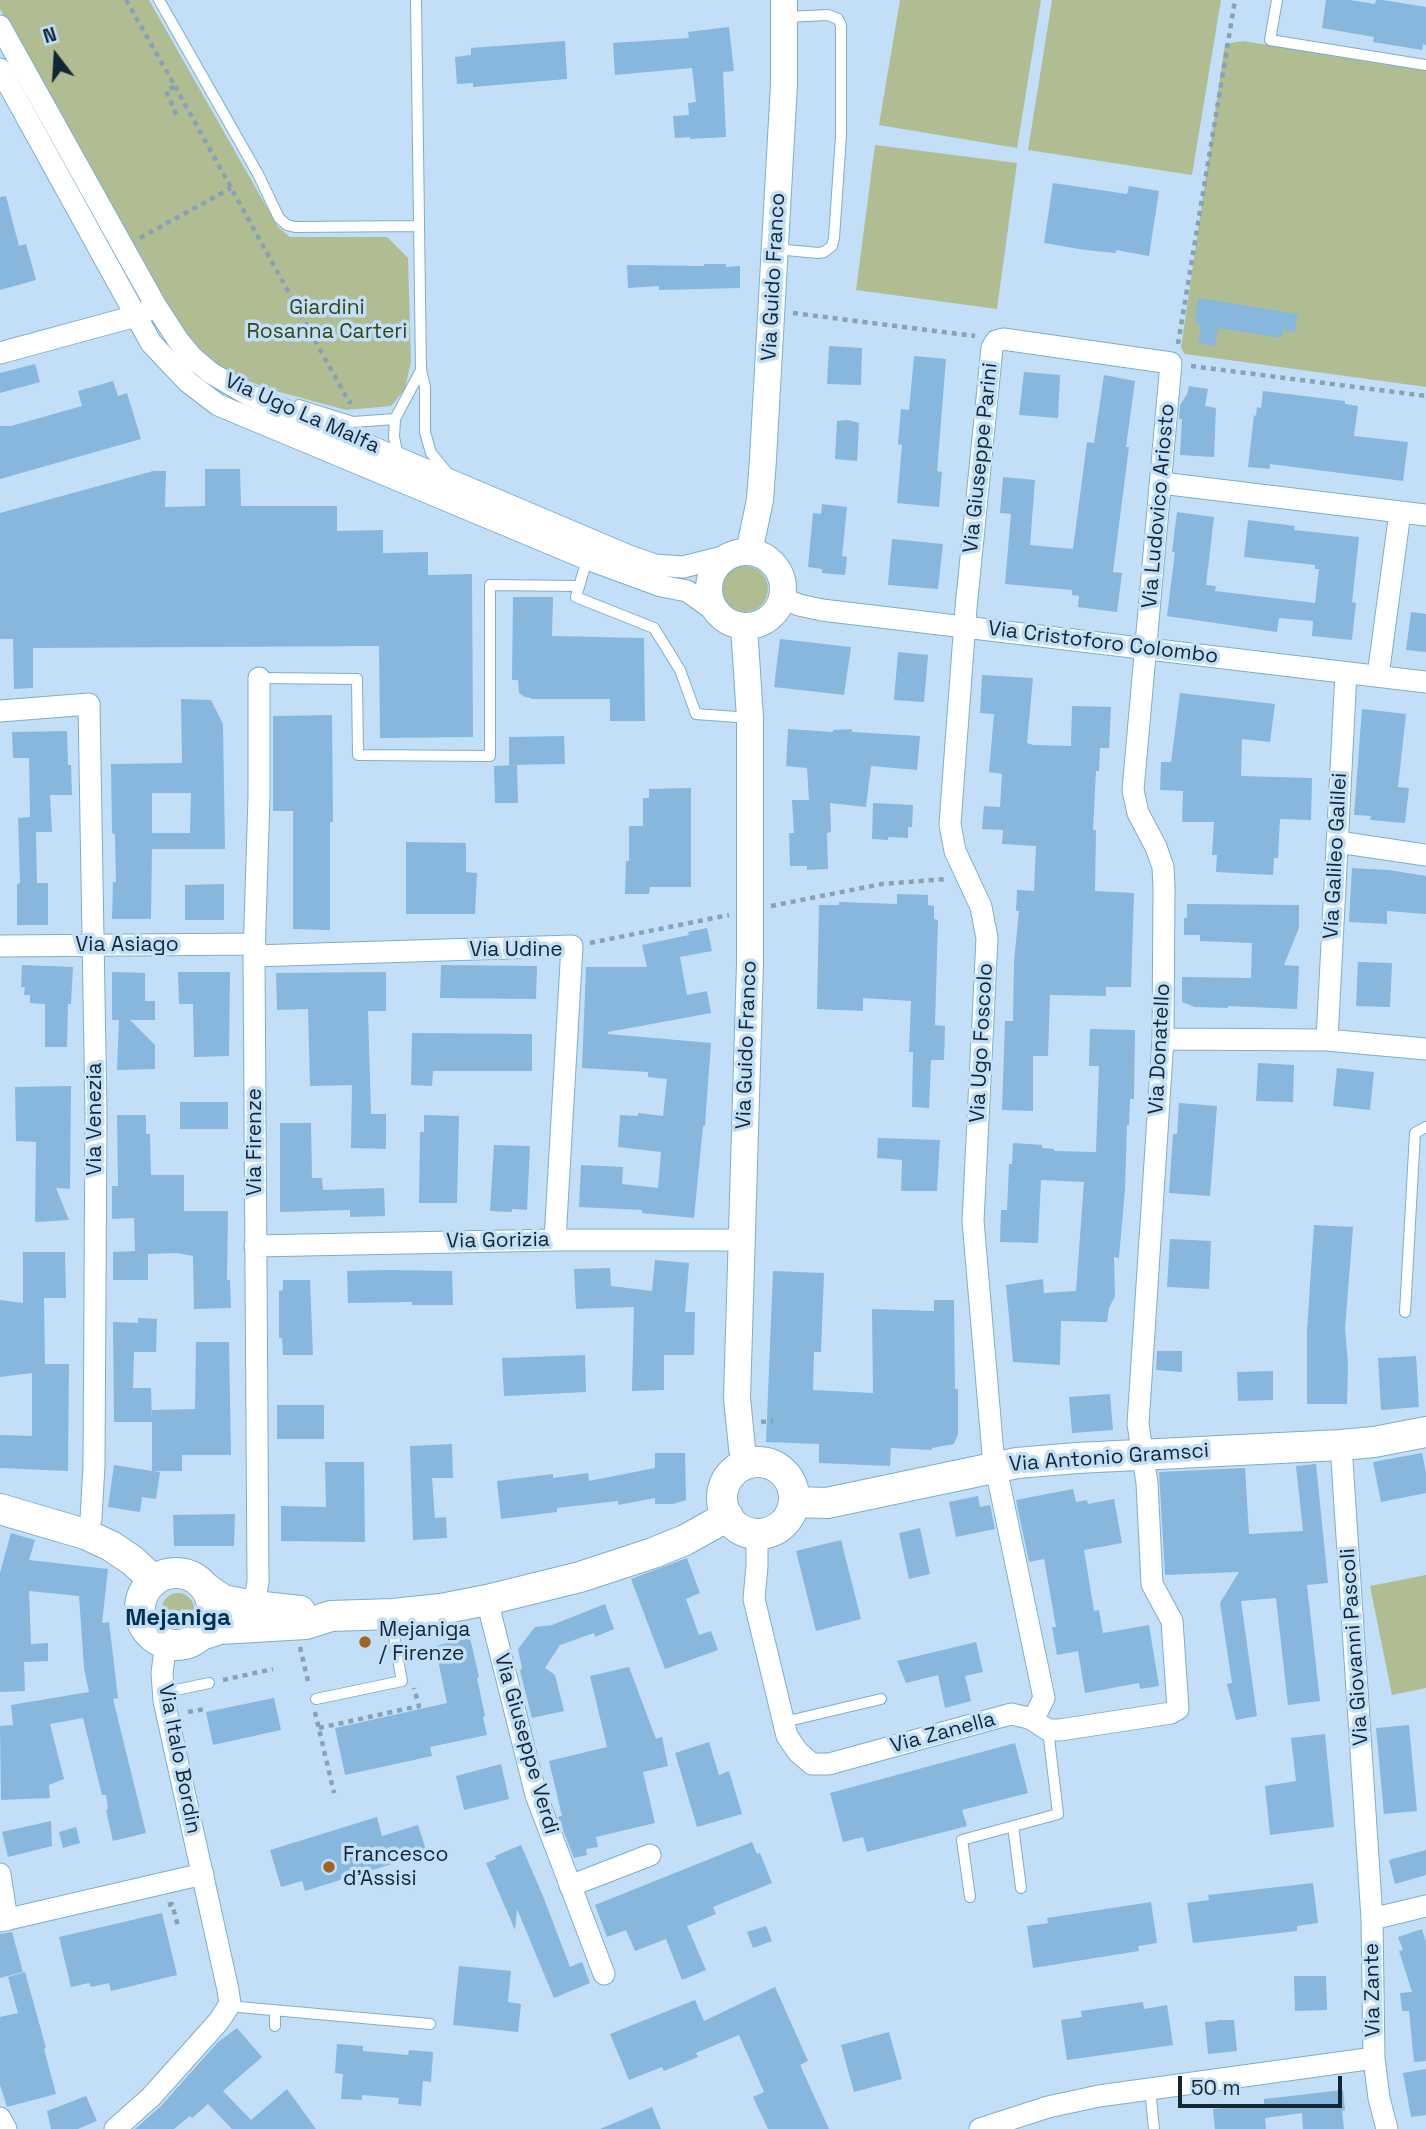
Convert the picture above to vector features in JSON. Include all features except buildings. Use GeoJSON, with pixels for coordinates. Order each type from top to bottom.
{"type":"FeatureCollection","features":[{"type":"Feature","properties":{"kind":"main road","name":"Via Antonio Gramsci"},"geometry":{"type":"LineString","coordinates":[[794,1502],[827,1503],[995,1466],[1142,1454],[1341,1445],[1426,1432]]}},
{"type":"Feature","properties":{"kind":"main road"},"geometry":{"type":"LineString","coordinates":[[764,1463],[780,1470],[792,1484],[794,1502],[791,1512],[778,1528],[757,1534],[744,1531],[728,1516],[723,1496],[725,1486],[737,1470],[746,1465],[764,1463]]}},
{"type":"Feature","properties":{"kind":"main road"},"geometry":{"type":"LineString","coordinates":[[0,1509],[85,1534],[122,1553],[154,1581]]}},
{"type":"Feature","properties":{"kind":"main road"},"geometry":{"type":"LineString","coordinates":[[331,1616],[223,1600],[191,1576],[181,1573],[162,1576],[154,1581],[141,1599],[140,1610],[142,1621],[156,1639],[166,1643],[185,1644],[201,1634],[220,1629],[289,1626],[331,1616],[440,1609],[579,1577],[685,1541],[728,1516]]}},
{"type":"Feature","properties":{"kind":"main road"},"geometry":{"type":"LineString","coordinates":[[201,1634],[207,1626],[212,1607],[206,1588]]}},
{"type":"Feature","properties":{"kind":"street","name":"Via Guido Franco"},"geometry":{"type":"LineString","coordinates":[[742,553],[760,500],[784,84],[784,8]]}},
{"type":"Feature","properties":{"kind":"street","name":"Via Ugo La Malfa"},"geometry":{"type":"LineString","coordinates":[[0,26],[156,306],[178,340],[192,357],[211,373],[247,394],[454,481],[661,586],[687,591],[718,613]]}},
{"type":"Feature","properties":{"kind":"street","name":"Via Ugo La Malfa"},"geometry":{"type":"LineString","coordinates":[[0,69],[151,343],[188,382],[218,405],[402,483],[591,550],[629,556],[655,565],[683,567],[742,553]]}},
{"type":"Feature","properties":{"kind":"street"},"geometry":{"type":"LineString","coordinates":[[0,353],[136,316],[156,306]]}},
{"type":"Feature","properties":{"kind":"street","name":"Via Giuseppe Parini"},"geometry":{"type":"LineString","coordinates":[[965,626],[992,348],[996,341],[1003,339],[1171,363]]}},
{"type":"Feature","properties":{"kind":"street","name":"Via Ludovico Ariosto"},"geometry":{"type":"LineString","coordinates":[[1146,649],[1171,363]]}},
{"type":"Feature","properties":{"kind":"street"},"geometry":{"type":"LineString","coordinates":[[398,457],[402,483]]}},
{"type":"Feature","properties":{"kind":"street"},"geometry":{"type":"LineString","coordinates":[[1161,483],[1426,515]]}},
{"type":"Feature","properties":{"kind":"street"},"geometry":{"type":"LineString","coordinates":[[1378,676],[1401,512]]}},
{"type":"Feature","properties":{"kind":"street"},"geometry":{"type":"LineString","coordinates":[[742,553],[759,554],[769,559],[776,567],[783,587],[782,598],[777,610],[757,625],[734,624],[718,613],[712,603],[709,591],[711,579],[724,559],[742,553]]}},
{"type":"Feature","properties":{"kind":"street","name":"Via Cristoforo Colombo"},"geometry":{"type":"LineString","coordinates":[[782,598],[822,610],[1426,682]]}},
{"type":"Feature","properties":{"kind":"street","name":"Via Guido Franco"},"geometry":{"type":"LineString","coordinates":[[744,626],[750,718],[750,964],[737,1398],[746,1465]]}},
{"type":"Feature","properties":{"kind":"street","name":"Via Ugo Foscolo"},"geometry":{"type":"LineString","coordinates":[[965,626],[950,824],[955,851],[981,907],[986,938],[973,1222],[995,1466],[1044,1698],[1040,1725]]}},
{"type":"Feature","properties":{"kind":"street","name":"Via Donatello"},"geometry":{"type":"LineString","coordinates":[[1142,1454],[1138,1424],[1163,1039],[1164,887],[1163,867],[1138,813],[1133,790],[1146,649]]}},
{"type":"Feature","properties":{"kind":"street","name":"Via Galileo Galilei"},"geometry":{"type":"LineString","coordinates":[[1327,1040],[1346,673]]}},
{"type":"Feature","properties":{"kind":"street","name":"Via Firenze"},"geometry":{"type":"LineString","coordinates":[[254,1606],[258,1581],[254,950],[259,797],[259,678]]}},
{"type":"Feature","properties":{"kind":"street","name":"Via Venezia"},"geometry":{"type":"LineString","coordinates":[[0,711],[89,704],[96,1111],[94,1465],[91,1519],[85,1534]]}},
{"type":"Feature","properties":{"kind":"street"},"geometry":{"type":"LineString","coordinates":[[1338,842],[1426,855]]}},
{"type":"Feature","properties":{"kind":"street","name":"Via Asiago"},"geometry":{"type":"LineString","coordinates":[[0,946],[254,950]]}},
{"type":"Feature","properties":{"kind":"street","name":"Via Udine"},"geometry":{"type":"LineString","coordinates":[[254,950],[572,946],[555,1240]]}},
{"type":"Feature","properties":{"kind":"street"},"geometry":{"type":"LineString","coordinates":[[1163,1039],[1327,1040],[1426,1049]]}},
{"type":"Feature","properties":{"kind":"street","name":"Via Gorizia"},"geometry":{"type":"LineString","coordinates":[[256,1247],[555,1240],[741,1240]]}},
{"type":"Feature","properties":{"kind":"street","name":"Via Giovanni Pascoli"},"geometry":{"type":"LineString","coordinates":[[1341,1445],[1368,1849]]}},
{"type":"Feature","properties":{"kind":"street","name":"Via Zanella"},"geometry":{"type":"LineString","coordinates":[[757,1534],[754,1599],[783,1722],[787,1736],[798,1752],[812,1764],[829,1764],[1011,1714],[1060,1730],[1171,1713],[1178,1709],[1171,1620],[1152,1584],[1142,1454]]}},
{"type":"Feature","properties":{"kind":"street","name":"Via Giuseppe Verdi"},"geometry":{"type":"LineString","coordinates":[[487,1600],[536,1795],[604,1974]]}},
{"type":"Feature","properties":{"kind":"street","name":"Via Italo Bordin"},"geometry":{"type":"LineString","coordinates":[[166,1643],[162,1673],[163,1691],[230,2004]]}},
{"type":"Feature","properties":{"kind":"street","name":"Via Zante"},"geometry":{"type":"LineString","coordinates":[[1368,1849],[1374,2058],[1379,2098],[1387,2129]]}},
{"type":"Feature","properties":{"kind":"street"},"geometry":{"type":"LineString","coordinates":[[570,1886],[650,1855]]}},
{"type":"Feature","properties":{"kind":"street"},"geometry":{"type":"LineString","coordinates":[[0,1874],[4,1920],[203,1874]]}},
{"type":"Feature","properties":{"kind":"street"},"geometry":{"type":"LineString","coordinates":[[1372,1919],[1426,1906]]}},
{"type":"Feature","properties":{"kind":"street"},"geometry":{"type":"LineString","coordinates":[[116,2129],[150,2097],[219,2021],[230,2004]]}},
{"type":"Feature","properties":{"kind":"street"},"geometry":{"type":"LineString","coordinates":[[980,2129],[1048,2107],[1150,2088],[1374,2058]]}},
{"type":"Feature","properties":{"kind":"street"},"geometry":{"type":"LineString","coordinates":[[0,2118],[6,2129]]}},
{"type":"Feature","properties":{"kind":"lane"},"geometry":{"type":"LineString","coordinates":[[159,0],[258,174],[279,218],[287,225],[419,226]]}},
{"type":"Feature","properties":{"kind":"lane"},"geometry":{"type":"LineString","coordinates":[[416,0],[421,370],[425,387],[425,432],[431,453],[454,481]]}},
{"type":"Feature","properties":{"kind":"lane"},"geometry":{"type":"LineString","coordinates":[[1277,0],[1270,40],[1426,65]]}},
{"type":"Feature","properties":{"kind":"lane"},"geometry":{"type":"LineString","coordinates":[[776,248],[818,253],[832,247],[841,136],[841,25],[838,19],[828,15],[784,8]]}},
{"type":"Feature","properties":{"kind":"lane"},"geometry":{"type":"LineString","coordinates":[[398,457],[394,437],[395,419],[421,370]]}},
{"type":"Feature","properties":{"kind":"lane"},"geometry":{"type":"LineString","coordinates":[[274,405],[296,404],[353,422],[395,419]]}},
{"type":"Feature","properties":{"kind":"lane"},"geometry":{"type":"LineString","coordinates":[[591,550],[576,597],[654,628],[680,670],[696,714],[750,718]]}},
{"type":"Feature","properties":{"kind":"lane"},"geometry":{"type":"LineString","coordinates":[[259,678],[357,679],[358,755],[489,756],[489,585],[579,586]]}},
{"type":"Feature","properties":{"kind":"lane"},"geometry":{"type":"LineString","coordinates":[[1405,1312],[1415,1133],[1426,1127]]}},
{"type":"Feature","properties":{"kind":"lane"},"geometry":{"type":"LineString","coordinates":[[313,1699],[402,1681],[393,1614]]}},
{"type":"Feature","properties":{"kind":"lane"},"geometry":{"type":"LineString","coordinates":[[163,1691],[209,1683]]}},
{"type":"Feature","properties":{"kind":"lane"},"geometry":{"type":"LineString","coordinates":[[783,1722],[881,1699]]}},
{"type":"Feature","properties":{"kind":"lane"},"geometry":{"type":"LineString","coordinates":[[970,1897],[962,1840],[1058,1814],[1040,1725]]}},
{"type":"Feature","properties":{"kind":"lane"},"geometry":{"type":"LineString","coordinates":[[1013,1826],[1021,1888]]}},
{"type":"Feature","properties":{"kind":"lane"},"geometry":{"type":"LineString","coordinates":[[230,2004],[430,2024]]}},
{"type":"Feature","properties":{"kind":"lane"},"geometry":{"type":"LineString","coordinates":[[275,2010],[275,2026]]}},
{"type":"Feature","properties":{"kind":"lane"},"geometry":{"type":"LineString","coordinates":[[1150,2088],[1154,2129]]}},
{"type":"Feature","properties":{"kind":"path"},"geometry":{"type":"LineString","coordinates":[[126,0],[349,402],[359,405]]}},
{"type":"Feature","properties":{"kind":"path"},"geometry":{"type":"LineString","coordinates":[[1235,0],[1177,351],[1171,363],[1426,396]]}},
{"type":"Feature","properties":{"kind":"path"},"geometry":{"type":"LineString","coordinates":[[175,86],[166,91],[177,116]]}},
{"type":"Feature","properties":{"kind":"path"},"geometry":{"type":"LineString","coordinates":[[124,248],[231,188]]}},
{"type":"Feature","properties":{"kind":"path"},"geometry":{"type":"LineString","coordinates":[[300,1646],[334,1793]]}},
{"type":"Feature","properties":{"kind":"path"},"geometry":{"type":"LineString","coordinates":[[209,1683],[273,1670]]}},
{"type":"Feature","properties":{"kind":"path"},"geometry":{"type":"LineString","coordinates":[[180,1714],[205,1709]]}},
{"type":"Feature","properties":{"kind":"path"},"geometry":{"type":"LineString","coordinates":[[162,1907],[172,1904],[178,1926]]}},
{"type":"Feature","properties":{"kind":"green space","name":"Giardini Rosanna Carteri"},"geometry":{"type":"Polygon","coordinates":[[[0,0],[149,0],[278,227],[290,237],[387,237],[408,258],[411,361],[405,389],[391,406],[346,410],[272,390],[238,377],[208,360],[177,329],[0,9],[0,0]]]}},
{"type":"Feature","properties":{"kind":"green space"},"geometry":{"type":"Polygon","coordinates":[[[900,0],[1041,0],[1017,148],[879,125],[900,0]]]}},
{"type":"Feature","properties":{"kind":"green space"},"geometry":{"type":"Polygon","coordinates":[[[1052,0],[1221,0],[1192,175],[1028,150],[1052,0]]]}},
{"type":"Feature","properties":{"kind":"green space"},"geometry":{"type":"Polygon","coordinates":[[[1243,41],[1426,70],[1426,387],[1185,354],[1181,348],[1225,44],[1243,41]]]}},
{"type":"Feature","properties":{"kind":"green space"},"geometry":{"type":"Polygon","coordinates":[[[875,145],[1017,163],[997,309],[856,290],[875,145]]]}},
{"type":"Feature","properties":{"kind":"green space"},"geometry":{"type":"Polygon","coordinates":[[[745,566],[761,573],[768,589],[761,605],[745,612],[729,605],[722,589],[729,573],[745,566]]]}},
{"type":"Feature","properties":{"kind":"green space"},"geometry":{"type":"Polygon","coordinates":[[[1426,1575],[1426,1688],[1392,1695],[1370,1586],[1426,1575]]]}},
{"type":"Feature","properties":{"kind":"green space"},"geometry":{"type":"Polygon","coordinates":[[[178,1593],[189,1598],[194,1609],[189,1620],[178,1625],[167,1620],[162,1609],[167,1598],[178,1593]]]}},
{"type":"Feature","properties":{"kind":"place","name":"Mejaniga / Firenze"},"geometry":{"type":"Point","coordinates":[365,1642]}},
{"type":"Feature","properties":{"kind":"place","name":"Francesco d'Assisi"},"geometry":{"type":"Point","coordinates":[329,1867]}},
{"type":"Feature","properties":{"kind":"district","name":"Mejaniga"},"geometry":{"type":"Point","coordinates":[178,1618]}}]}
